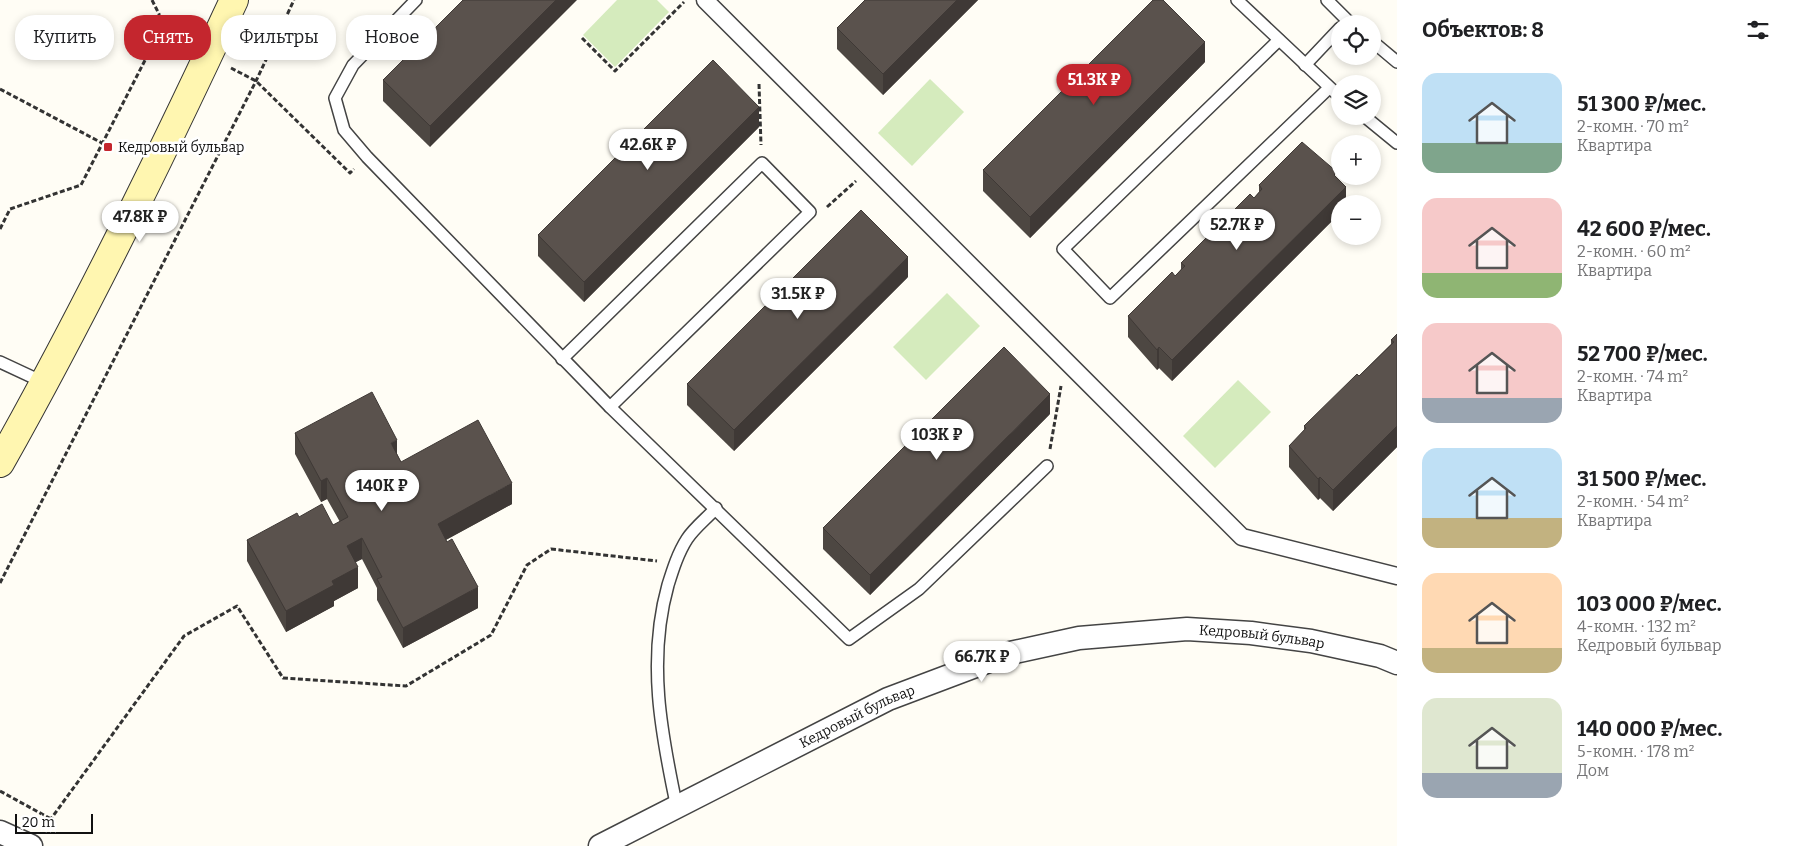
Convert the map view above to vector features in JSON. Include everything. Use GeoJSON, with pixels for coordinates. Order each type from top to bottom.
{"type":"FeatureCollection","features":[{"type":"Feature","properties":{"kind":"main road"},"geometry":{"type":"LineString","coordinates":[[0,463],[45,383],[130,216],[234,0]]}},
{"type":"Feature","properties":{"kind":"street"},"geometry":{"type":"LineString","coordinates":[[705,0],[1242,537],[1397,576]]}},
{"type":"Feature","properties":{"kind":"street","name":"Кедровый бульвар"},"geometry":{"type":"LineString","coordinates":[[600,846],[888,699],[1010,653],[1079,638],[1187,629],[1251,633],[1312,641],[1380,656],[1397,663]]}},
{"type":"Feature","properties":{"kind":"street"},"geometry":{"type":"LineString","coordinates":[[0,832],[36,839]]}},
{"type":"Feature","properties":{"kind":"lane"},"geometry":{"type":"LineString","coordinates":[[416,0],[353,65],[335,98],[344,130],[374,164],[610,408],[716,508],[849,639],[919,589],[1048,466]]}},
{"type":"Feature","properties":{"kind":"lane"},"geometry":{"type":"LineString","coordinates":[[1237,0],[1279,40],[1329,88],[1110,298],[1063,249],[1279,40]]}},
{"type":"Feature","properties":{"kind":"lane"},"geometry":{"type":"LineString","coordinates":[[1327,0],[1339,15]]}},
{"type":"Feature","properties":{"kind":"lane"},"geometry":{"type":"LineString","coordinates":[[1305,65],[1331,39]]}},
{"type":"Feature","properties":{"kind":"lane"},"geometry":{"type":"LineString","coordinates":[[1381,49],[1397,62]]}},
{"type":"Feature","properties":{"kind":"lane"},"geometry":{"type":"LineString","coordinates":[[1375,125],[1397,143]]}},
{"type":"Feature","properties":{"kind":"lane"},"geometry":{"type":"LineString","coordinates":[[562,359],[762,163],[810,212],[610,408]]}},
{"type":"Feature","properties":{"kind":"lane"},"geometry":{"type":"LineString","coordinates":[[0,362],[45,383]]}},
{"type":"Feature","properties":{"kind":"lane"},"geometry":{"type":"LineString","coordinates":[[677,808],[662,736],[657,698],[656,646],[662,606],[675,563],[687,538],[716,508]]}},
{"type":"Feature","properties":{"kind":"path"},"geometry":{"type":"LineString","coordinates":[[152,0],[159,15]]}},
{"type":"Feature","properties":{"kind":"path"},"geometry":{"type":"LineString","coordinates":[[0,583],[252,89],[294,0]]}},
{"type":"Feature","properties":{"kind":"path"},"geometry":{"type":"LineString","coordinates":[[582,38],[615,71],[686,0]]}},
{"type":"Feature","properties":{"kind":"path"},"geometry":{"type":"LineString","coordinates":[[758,53],[762,163]]}},
{"type":"Feature","properties":{"kind":"path"},"geometry":{"type":"LineString","coordinates":[[0,89],[102,143]]}},
{"type":"Feature","properties":{"kind":"path"},"geometry":{"type":"LineString","coordinates":[[810,212],[830,206],[871,166]]}},
{"type":"Feature","properties":{"kind":"path"},"geometry":{"type":"LineString","coordinates":[[1048,466],[1066,361]]}},
{"type":"Feature","properties":{"kind":"path"},"geometry":{"type":"LineString","coordinates":[[36,839],[184,636],[237,606],[283,678],[406,686],[491,635],[527,565],[551,549],[675,563]]}},
{"type":"Feature","properties":{"kind":"path"},"geometry":{"type":"LineString","coordinates":[[0,790],[52,819]]}},
{"type":"Feature","properties":{"kind":"green space"},"geometry":{"type":"Polygon","coordinates":[[[617,0],[657,0],[669,12],[615,67],[583,35],[617,0]]]}},
{"type":"Feature","properties":{"kind":"green space"},"geometry":{"type":"Polygon","coordinates":[[[930,79],[964,112],[912,166],[878,133],[930,79]]]}},
{"type":"Feature","properties":{"kind":"green space"},"geometry":{"type":"Polygon","coordinates":[[[947,293],[980,326],[926,380],[893,347],[947,293]]]}},
{"type":"Feature","properties":{"kind":"green space"},"geometry":{"type":"Polygon","coordinates":[[[1238,380],[1271,412],[1215,468],[1183,436],[1238,380]]]}},
{"type":"Feature","properties":{"kind":"building"},"geometry":{"type":"Polygon","coordinates":[[[463,0],[556,0],[430,126],[383,80],[403,60],[437,60],[437,26],[463,0]]]}},
{"type":"Feature","properties":{"kind":"building"},"geometry":{"type":"Polygon","coordinates":[[[865,0],[957,0],[883,74],[837,28],[865,0]]]}},
{"type":"Feature","properties":{"kind":"building"},"geometry":{"type":"Polygon","coordinates":[[[1153,0],[1163,0],[1205,42],[1030,217],[983,170],[1153,0]]]}},
{"type":"Feature","properties":{"kind":"building"},"geometry":{"type":"Polygon","coordinates":[[[713,60],[759,107],[584,282],[538,235],[713,60]]]}},
{"type":"Feature","properties":{"kind":"building"},"geometry":{"type":"Polygon","coordinates":[[[1302,142],[1331,167],[1331,185],[1344,185],[1346,187],[1338,195],[1331,195],[1331,202],[1172,360],[1159,347],[1157,350],[1128,316],[1172,272],[1175,276],[1185,266],[1181,263],[1250,194],[1254,198],[1262,189],[1259,185],[1302,142]]]}},
{"type":"Feature","properties":{"kind":"building"},"geometry":{"type":"Polygon","coordinates":[[[861,210],[908,257],[734,430],[687,384],[861,210]]]}},
{"type":"Feature","properties":{"kind":"building"},"geometry":{"type":"Polygon","coordinates":[[[1397,334],[1397,426],[1333,490],[1320,477],[1318,479],[1289,446],[1306,428],[1304,426],[1357,374],[1359,376],[1394,342],[1391,340],[1397,334]]]}},
{"type":"Feature","properties":{"kind":"building"},"geometry":{"type":"Polygon","coordinates":[[[1004,347],[1050,394],[870,575],[823,528],[1004,347]]]}},
{"type":"Feature","properties":{"kind":"building"},"geometry":{"type":"Polygon","coordinates":[[[372,392],[397,440],[391,443],[401,462],[478,420],[512,483],[438,524],[447,542],[452,539],[478,587],[403,628],[377,579],[382,577],[362,538],[347,546],[358,567],[332,581],[334,585],[286,611],[247,540],[297,513],[299,517],[322,504],[333,525],[348,517],[327,478],[321,481],[295,433],[372,392]]]}},
{"type":"Feature","properties":{"kind":"place","name":"Кедровый бульвар"},"geometry":{"type":"Point","coordinates":[108,147]}}]}
